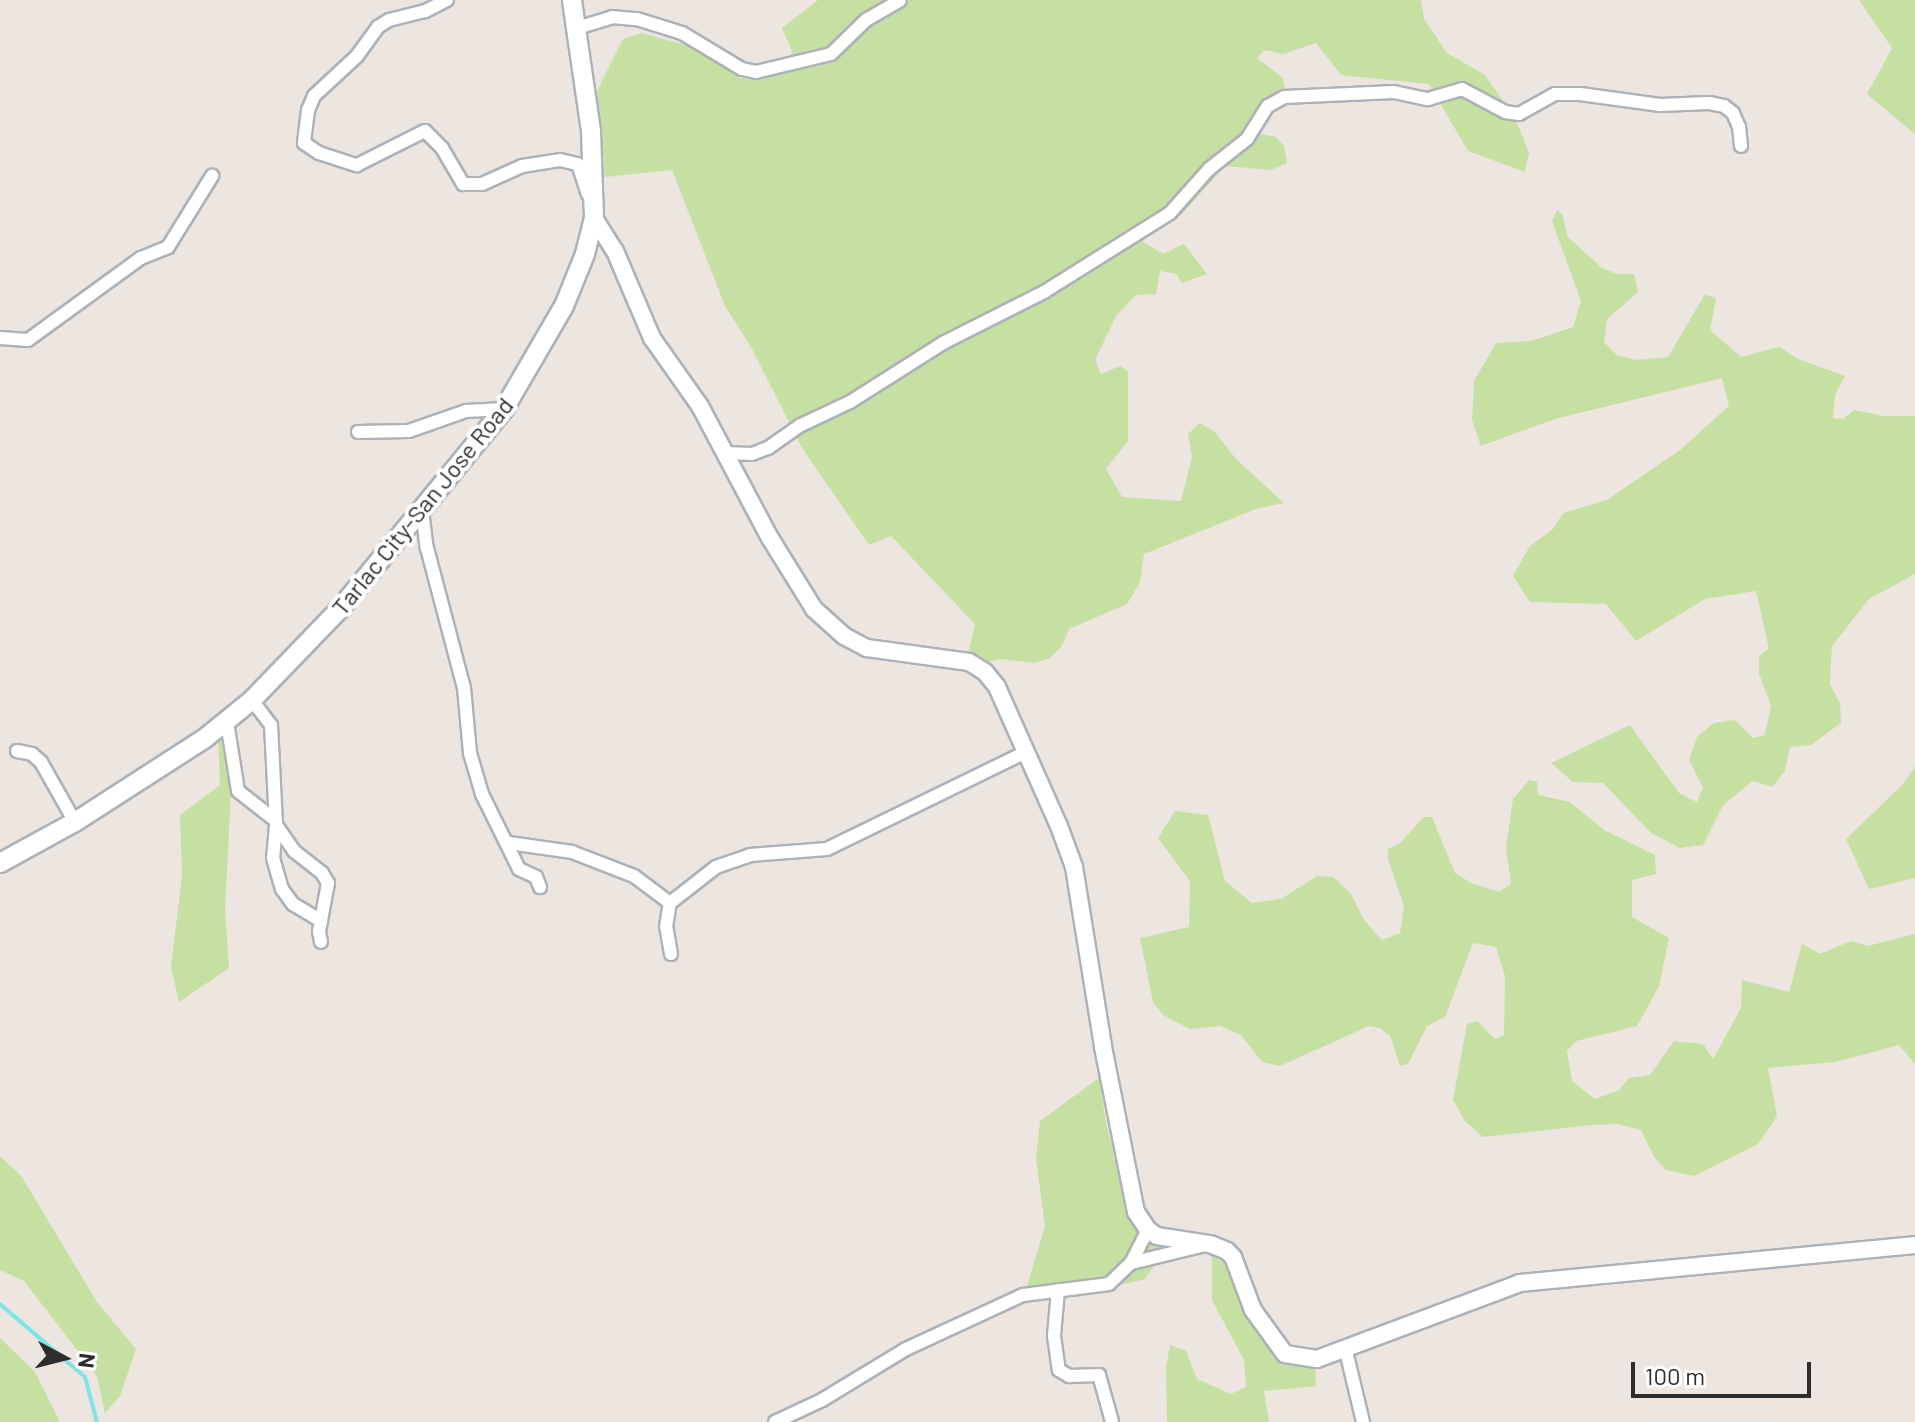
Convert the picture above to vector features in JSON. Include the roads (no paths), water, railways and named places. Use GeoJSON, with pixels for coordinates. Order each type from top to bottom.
{"type":"FeatureCollection","features":[{"type":"Feature","properties":{"kind":"main road","name":"Tarlac City-San Jose Road"},"geometry":{"type":"LineString","coordinates":[[0,863],[75,822],[227,722],[252,700],[330,620],[504,409],[564,306],[585,254],[594,215],[595,162],[572,0]]}},
{"type":"Feature","properties":{"kind":"street"},"geometry":{"type":"LineString","coordinates":[[447,0],[378,27],[357,56],[314,96],[308,110],[304,143],[319,153],[357,165],[425,131],[442,148],[463,184],[482,184],[522,166],[560,160],[578,164],[594,215],[615,251],[652,338],[693,396],[798,586],[823,619],[844,636],[867,648],[960,660],[977,666],[997,687],[1074,867],[1101,1036],[1136,1212],[1148,1230],[1166,1239],[1210,1244],[1221,1247],[1233,1257],[1253,1310],[1285,1354],[1317,1359],[1520,1283],[1915,1245]]}},
{"type":"Feature","properties":{"kind":"street"},"geometry":{"type":"LineString","coordinates":[[577,28],[605,18],[630,17],[682,33],[742,69],[756,72],[831,54],[866,20],[900,0]]}},
{"type":"Feature","properties":{"kind":"street"},"geometry":{"type":"LineString","coordinates":[[725,453],[752,454],[768,448],[799,426],[850,402],[953,337],[1044,292],[1157,222],[1177,208],[1209,169],[1238,149],[1261,114],[1284,97],[1394,92],[1428,99],[1462,89],[1505,112],[1519,114],[1555,94],[1580,94],[1660,105],[1709,103],[1724,106],[1733,113],[1739,127],[1741,146]]}},
{"type":"Feature","properties":{"kind":"street"},"geometry":{"type":"LineString","coordinates":[[0,338],[28,340],[141,258],[168,247],[212,176]]}},
{"type":"Feature","properties":{"kind":"street"},"geometry":{"type":"LineString","coordinates":[[358,432],[409,431],[466,411],[504,409]]}},
{"type":"Feature","properties":{"kind":"street"},"geometry":{"type":"LineString","coordinates":[[422,510],[427,548],[464,688],[470,753],[482,794],[509,843],[519,869],[536,877],[540,887]]}},
{"type":"Feature","properties":{"kind":"street"},"geometry":{"type":"LineString","coordinates":[[252,700],[271,725],[277,786],[273,858],[282,889],[293,904],[321,921]]}},
{"type":"Feature","properties":{"kind":"street"},"geometry":{"type":"LineString","coordinates":[[227,722],[238,791],[276,822],[294,851],[317,869],[328,883],[321,921],[321,942]]}},
{"type":"Feature","properties":{"kind":"street"},"geometry":{"type":"LineString","coordinates":[[17,751],[32,754],[41,762],[75,822]]}},
{"type":"Feature","properties":{"kind":"street"},"geometry":{"type":"LineString","coordinates":[[671,954],[666,927],[670,903],[716,867],[750,855],[827,849],[1026,752]]}},
{"type":"Feature","properties":{"kind":"street"},"geometry":{"type":"LineString","coordinates":[[509,843],[572,852],[634,876],[670,903]]}},
{"type":"Feature","properties":{"kind":"street"},"geometry":{"type":"LineString","coordinates":[[775,1422],[822,1400],[906,1349],[1023,1295],[1109,1284],[1131,1263],[1148,1230]]}},
{"type":"Feature","properties":{"kind":"street"},"geometry":{"type":"LineString","coordinates":[[1131,1263],[1210,1244]]}},
{"type":"Feature","properties":{"kind":"street"},"geometry":{"type":"LineString","coordinates":[[1058,1290],[1054,1336],[1059,1370],[1069,1376],[1099,1375],[1112,1422]]}},
{"type":"Feature","properties":{"kind":"street"},"geometry":{"type":"LineString","coordinates":[[1345,1347],[1363,1422]]}},
{"type":"Feature","properties":{"kind":"waterway"},"geometry":{"type":"LineString","coordinates":[[0,1304],[85,1377],[97,1422]]}}]}
